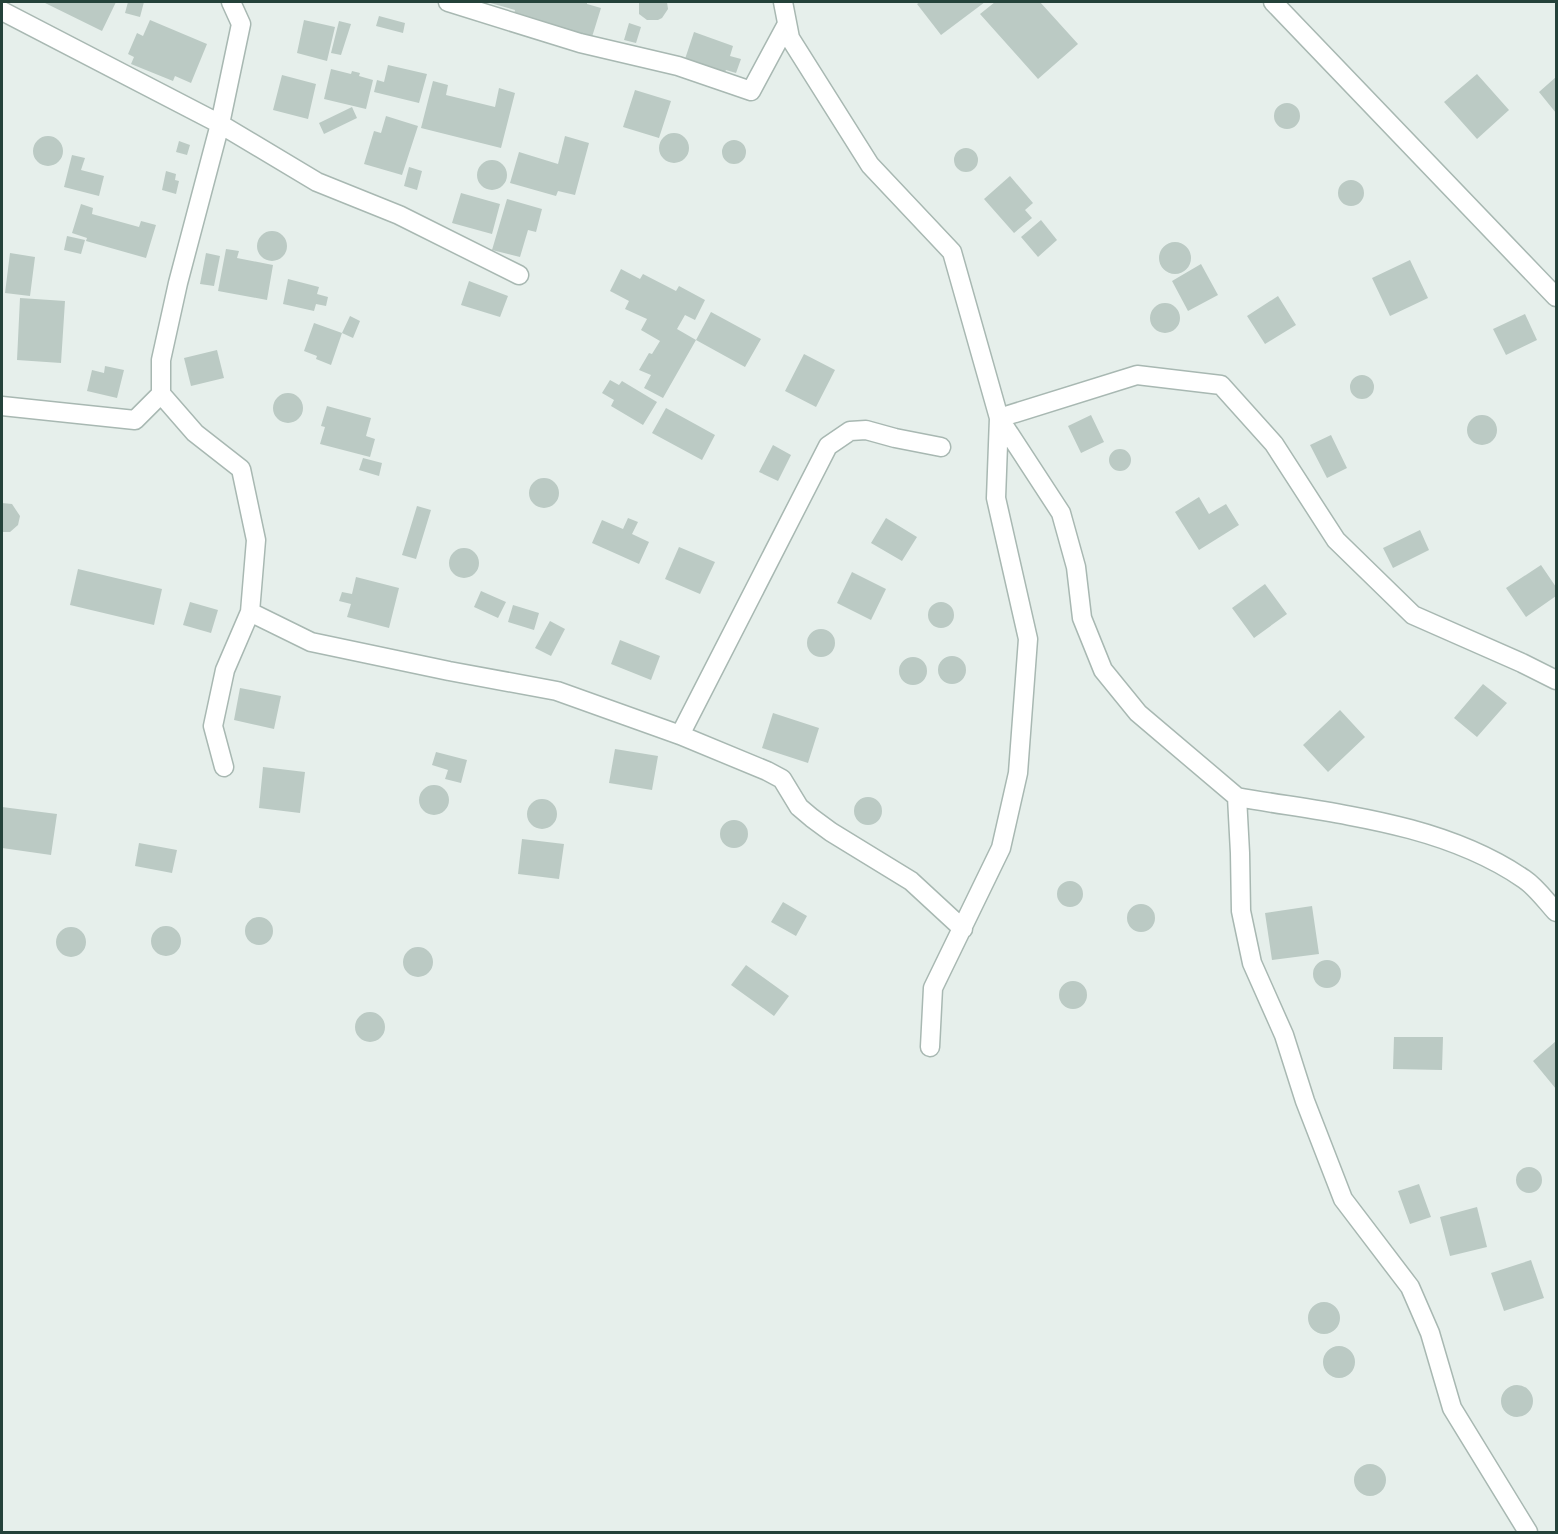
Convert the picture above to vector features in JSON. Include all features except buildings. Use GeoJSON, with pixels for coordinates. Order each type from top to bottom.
{"type":"FeatureCollection","features":[{"type":"Feature","properties":{"kind":"street"},"geometry":{"type":"LineString","coordinates":[[224,766],[213,726],[225,670],[250,612],[256,540],[241,469],[195,433],[161,394],[161,360],[178,283],[220,124],[241,24],[231,2]]}},
{"type":"Feature","properties":{"kind":"street"},"geometry":{"type":"LineString","coordinates":[[448,2],[580,43],[678,66],[751,91],[787,24]]}},
{"type":"Feature","properties":{"kind":"street"},"geometry":{"type":"LineString","coordinates":[[783,2],[790,38],[870,165],[952,252],[999,418],[1061,513],[1076,567],[1082,618],[1103,670],[1138,713],[1237,797],[1385,824],[1459,843],[1526,880],[1557,912]]}},
{"type":"Feature","properties":{"kind":"street"},"geometry":{"type":"LineString","coordinates":[[1272,2],[1557,297]]}},
{"type":"Feature","properties":{"kind":"street"},"geometry":{"type":"LineString","coordinates":[[2,11],[220,124],[317,182],[399,214],[519,275]]}},
{"type":"Feature","properties":{"kind":"street"},"geometry":{"type":"LineString","coordinates":[[999,418],[1137,375],[1221,385],[1274,444],[1336,540],[1413,615],[1557,680]]}},
{"type":"Feature","properties":{"kind":"street"},"geometry":{"type":"LineString","coordinates":[[2,406],[135,420],[161,394]]}},
{"type":"Feature","properties":{"kind":"street"},"geometry":{"type":"LineString","coordinates":[[930,1047],[933,988],[1001,848],[1018,773],[1028,639],[996,498],[999,418]]}},
{"type":"Feature","properties":{"kind":"street"},"geometry":{"type":"LineString","coordinates":[[680,735],[828,446],[850,431],[866,430],[941,447]]}},
{"type":"Feature","properties":{"kind":"street"},"geometry":{"type":"LineString","coordinates":[[250,612],[311,642],[557,691],[680,735],[767,771],[782,779],[800,807],[812,818],[911,881],[963,929]]}},
{"type":"Feature","properties":{"kind":"street"},"geometry":{"type":"LineString","coordinates":[[1237,797],[1241,911],[1252,963],[1284,1035],[1305,1101],[1343,1198],[1410,1287],[1430,1333],[1452,1408],[1528,1533]]}}]}
